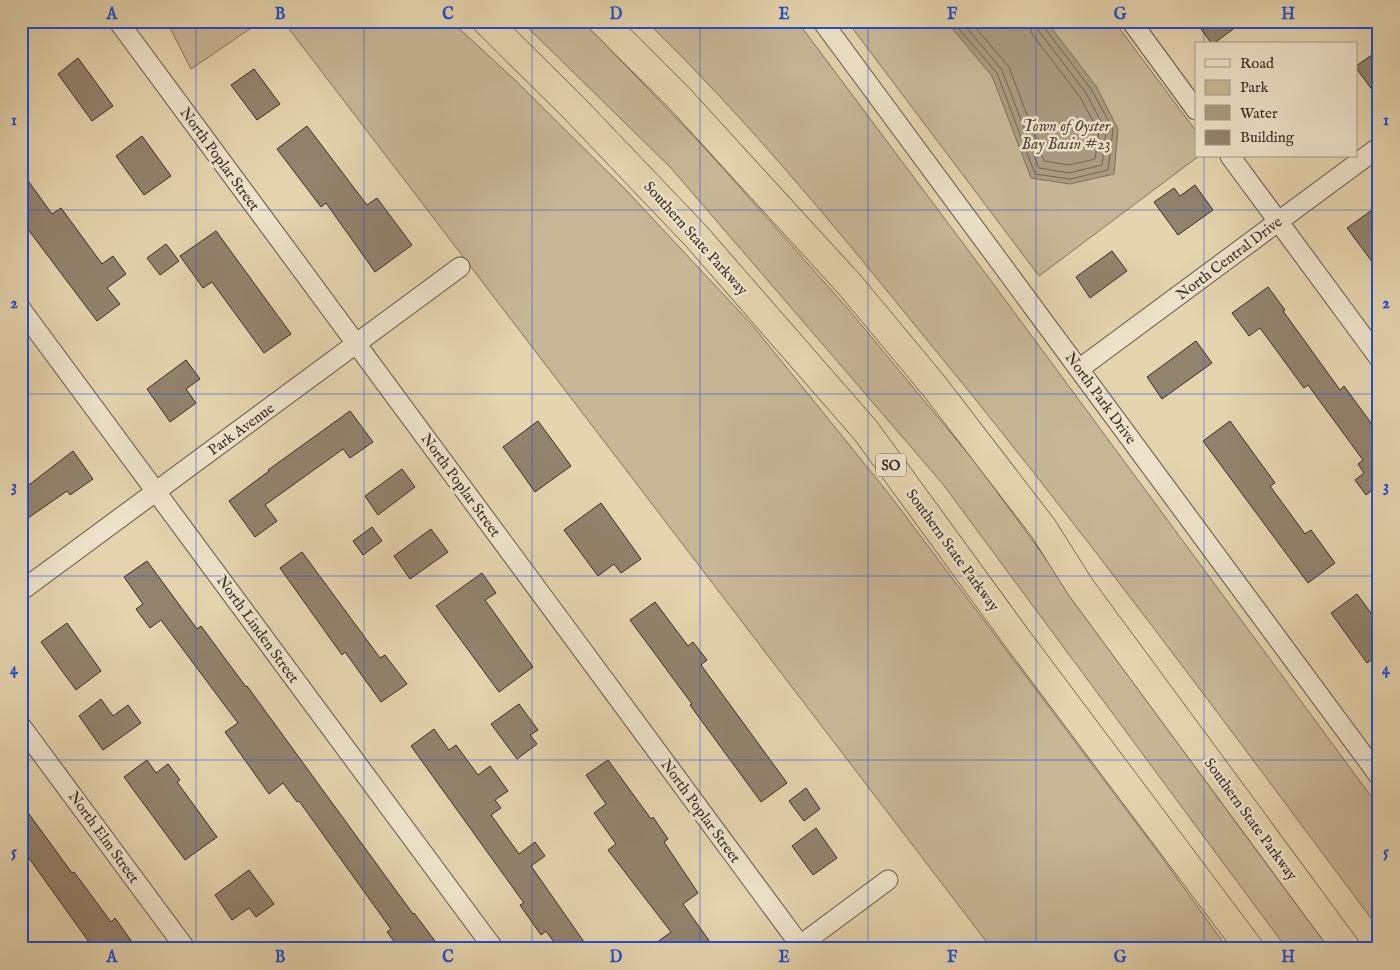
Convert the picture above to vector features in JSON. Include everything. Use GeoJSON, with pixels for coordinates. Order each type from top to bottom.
{"type":"FeatureCollection","features":[{"type":"Feature","properties":{"kind":"highway","name":"Southern State Parkway"},"geometry":{"type":"LineString","coordinates":[[486,21],[574,108],[696,236],[866,431],[1016,637],[1250,949]]}},
{"type":"Feature","properties":{"kind":"highway","name":"Southern State Parkway"},"geometry":{"type":"LineString","coordinates":[[602,21],[680,99],[850,285],[934,386],[1043,528],[1081,588],[1347,949]]}},
{"type":"Feature","properties":{"kind":"street","name":"North Poplar Street"},"geometry":{"type":"LineString","coordinates":[[118,21],[799,948]]}},
{"type":"Feature","properties":{"kind":"street","name":"North Park Drive"},"geometry":{"type":"LineString","coordinates":[[822,21],[1379,776]]}},
{"type":"Feature","properties":{"kind":"street"},"geometry":{"type":"LineString","coordinates":[[1130,21],[1195,109]]}},
{"type":"Feature","properties":{"kind":"street","name":"North Central Drive"},"geometry":{"type":"LineString","coordinates":[[1079,369],[1379,147]]}},
{"type":"Feature","properties":{"kind":"street"},"geometry":{"type":"LineString","coordinates":[[1231,158],[1379,358]]}},
{"type":"Feature","properties":{"kind":"street","name":"Park Avenue"},"geometry":{"type":"LineString","coordinates":[[21,591],[460,267]]}},
{"type":"Feature","properties":{"kind":"street","name":"North Linden Street"},"geometry":{"type":"LineString","coordinates":[[21,309],[494,949]]}},
{"type":"Feature","properties":{"kind":"street","name":"North Elm Street"},"geometry":{"type":"LineString","coordinates":[[21,726],[186,949]]}},
{"type":"Feature","properties":{"kind":"street"},"geometry":{"type":"LineString","coordinates":[[799,948],[888,880]]}},
{"type":"Feature","properties":{"kind":"green space"},"geometry":{"type":"Polygon","coordinates":[[[164,21],[275,21],[254,26],[191,69],[171,30],[164,21]]]}},
{"type":"Feature","properties":{"kind":"green space"},"geometry":{"type":"Polygon","coordinates":[[[283,21],[451,21],[516,81],[626,190],[753,326],[889,494],[1161,856],[1228,949],[992,949],[283,21]]]}},
{"type":"Feature","properties":{"kind":"green space"},"geometry":{"type":"Polygon","coordinates":[[[521,21],[583,21],[703,146],[849,310],[975,462],[1332,949],[1287,949],[942,483],[671,168],[521,21]]]}},
{"type":"Feature","properties":{"kind":"green space"},"geometry":{"type":"Polygon","coordinates":[[[646,21],[797,21],[1379,807],[1379,929],[1150,624],[974,398],[850,246],[751,130],[646,21]]]}},
{"type":"Feature","properties":{"kind":"green space"},"geometry":{"type":"Polygon","coordinates":[[[847,21],[1114,21],[1195,130],[1196,158],[1039,276],[847,21]]]}},
{"type":"Feature","properties":{"kind":"water","name":"Town of Oyster Bay Basin #23"},"geometry":{"type":"Polygon","coordinates":[[[946,21],[1046,21],[1096,86],[1118,129],[1114,174],[1070,184],[1031,178],[992,76],[946,21]]]}},
{"type":"Feature","properties":{"kind":"building"},"geometry":{"type":"Polygon","coordinates":[[[1195,21],[1244,21],[1216,42],[1211,42],[1195,21]]]}},
{"type":"Feature","properties":{"kind":"building"},"geometry":{"type":"Polygon","coordinates":[[[1379,50],[1379,99],[1358,71],[1358,65],[1379,50]]]}},
{"type":"Feature","properties":{"kind":"building"},"geometry":{"type":"Polygon","coordinates":[[[78,58],[113,106],[92,121],[58,74],[78,58]]]}},
{"type":"Feature","properties":{"kind":"building"},"geometry":{"type":"Polygon","coordinates":[[[254,69],[280,104],[257,120],[231,85],[254,69]]]}},
{"type":"Feature","properties":{"kind":"building"},"geometry":{"type":"Polygon","coordinates":[[[307,126],[367,205],[377,198],[412,245],[375,272],[326,203],[321,207],[277,149],[307,126]]]}},
{"type":"Feature","properties":{"kind":"building"},"geometry":{"type":"Polygon","coordinates":[[[142,136],[171,176],[144,195],[116,156],[142,136]]]}},
{"type":"Feature","properties":{"kind":"building"},"geometry":{"type":"Polygon","coordinates":[[[21,171],[52,214],[61,208],[102,264],[113,256],[126,274],[107,288],[120,304],[97,321],[21,220],[21,171]]]}},
{"type":"Feature","properties":{"kind":"building"},"geometry":{"type":"Polygon","coordinates":[[[1195,185],[1213,210],[1178,235],[1154,202],[1174,188],[1180,196],[1195,185]]]}},
{"type":"Feature","properties":{"kind":"building"},"geometry":{"type":"Polygon","coordinates":[[[1379,205],[1379,271],[1347,228],[1379,205]]]}},
{"type":"Feature","properties":{"kind":"building"},"geometry":{"type":"Polygon","coordinates":[[[216,231],[291,334],[264,353],[212,282],[203,288],[180,256],[216,231]]]}},
{"type":"Feature","properties":{"kind":"building"},"geometry":{"type":"Polygon","coordinates":[[[166,244],[179,261],[160,275],[147,258],[166,244]]]}},
{"type":"Feature","properties":{"kind":"building"},"geometry":{"type":"Polygon","coordinates":[[[1112,251],[1127,271],[1090,298],[1076,277],[1112,251]]]}},
{"type":"Feature","properties":{"kind":"building"},"geometry":{"type":"Polygon","coordinates":[[[1268,287],[1340,390],[1344,386],[1379,434],[1379,493],[1375,488],[1366,495],[1355,480],[1364,473],[1358,464],[1363,460],[1308,385],[1304,388],[1260,328],[1249,336],[1232,313],[1268,287]]]}},
{"type":"Feature","properties":{"kind":"building"},"geometry":{"type":"Polygon","coordinates":[[[1196,341],[1212,363],[1162,399],[1147,377],[1196,341]]]}},
{"type":"Feature","properties":{"kind":"building"},"geometry":{"type":"Polygon","coordinates":[[[186,360],[200,379],[186,389],[196,403],[170,422],[147,389],[186,360]]]}},
{"type":"Feature","properties":{"kind":"building"},"geometry":{"type":"Polygon","coordinates":[[[350,411],[373,442],[350,458],[343,449],[265,505],[277,521],[255,537],[229,501],[268,470],[350,411]]]}},
{"type":"Feature","properties":{"kind":"building"},"geometry":{"type":"Polygon","coordinates":[[[538,421],[571,466],[535,492],[503,447],[538,421]]]}},
{"type":"Feature","properties":{"kind":"building"},"geometry":{"type":"Polygon","coordinates":[[[1230,421],[1275,483],[1270,486],[1305,534],[1311,530],[1335,563],[1308,583],[1203,441],[1230,421]]]}},
{"type":"Feature","properties":{"kind":"building"},"geometry":{"type":"Polygon","coordinates":[[[73,451],[93,479],[70,495],[67,491],[21,523],[21,491],[73,451]]]}},
{"type":"Feature","properties":{"kind":"building"},"geometry":{"type":"Polygon","coordinates":[[[402,469],[415,487],[378,515],[365,496],[402,469]]]}},
{"type":"Feature","properties":{"kind":"building"},"geometry":{"type":"Polygon","coordinates":[[[601,503],[641,559],[621,573],[614,564],[598,576],[564,530],[601,503]]]}},
{"type":"Feature","properties":{"kind":"building"},"geometry":{"type":"Polygon","coordinates":[[[372,527],[382,541],[363,555],[353,541],[372,527]]]}},
{"type":"Feature","properties":{"kind":"building"},"geometry":{"type":"Polygon","coordinates":[[[431,529],[448,552],[410,579],[394,556],[431,529]]]}},
{"type":"Feature","properties":{"kind":"building"},"geometry":{"type":"Polygon","coordinates":[[[302,552],[380,658],[385,655],[407,684],[381,702],[345,652],[342,655],[280,568],[302,552]]]}},
{"type":"Feature","properties":{"kind":"building"},"geometry":{"type":"Polygon","coordinates":[[[147,561],[197,629],[201,626],[247,686],[413,914],[441,949],[400,949],[387,932],[391,929],[299,801],[297,802],[283,783],[269,794],[225,732],[238,723],[161,620],[150,628],[136,609],[143,604],[124,577],[147,561]]]}},
{"type":"Feature","properties":{"kind":"building"},"geometry":{"type":"Polygon","coordinates":[[[482,573],[496,593],[485,600],[533,667],[499,692],[436,606],[482,573]]]}},
{"type":"Feature","properties":{"kind":"building"},"geometry":{"type":"Polygon","coordinates":[[[1357,594],[1379,624],[1379,654],[1367,663],[1331,613],[1357,594]]]}},
{"type":"Feature","properties":{"kind":"building"},"geometry":{"type":"Polygon","coordinates":[[[655,602],[688,646],[693,642],[707,660],[701,665],[787,783],[761,802],[630,620],[655,602]]]}},
{"type":"Feature","properties":{"kind":"building"},"geometry":{"type":"Polygon","coordinates":[[[67,623],[101,671],[76,690],[41,642],[67,623]]]}},
{"type":"Feature","properties":{"kind":"building"},"geometry":{"type":"Polygon","coordinates":[[[101,699],[113,716],[128,705],[141,723],[103,750],[79,716],[101,699]]]}},
{"type":"Feature","properties":{"kind":"building"},"geometry":{"type":"Polygon","coordinates":[[[519,704],[538,730],[530,735],[537,744],[517,759],[491,724],[519,704]]]}},
{"type":"Feature","properties":{"kind":"building"},"geometry":{"type":"Polygon","coordinates":[[[434,729],[449,750],[456,745],[478,775],[490,766],[508,791],[495,800],[501,808],[491,815],[519,854],[535,842],[545,856],[531,866],[589,949],[559,949],[546,931],[541,935],[520,905],[524,903],[411,746],[434,729]]]}},
{"type":"Feature","properties":{"kind":"building"},"geometry":{"type":"Polygon","coordinates":[[[147,760],[156,773],[168,764],[180,780],[177,782],[217,837],[185,860],[124,777],[147,760]]]}},
{"type":"Feature","properties":{"kind":"building"},"geometry":{"type":"Polygon","coordinates":[[[608,760],[668,839],[664,842],[698,893],[683,904],[715,949],[648,949],[671,932],[608,850],[616,844],[594,813],[606,804],[586,775],[608,760]]]}},
{"type":"Feature","properties":{"kind":"building"},"geometry":{"type":"Polygon","coordinates":[[[806,788],[820,809],[804,821],[789,801],[806,788]]]}},
{"type":"Feature","properties":{"kind":"building"},"geometry":{"type":"Polygon","coordinates":[[[21,803],[72,873],[74,872],[111,922],[115,918],[137,949],[94,949],[21,847],[21,803]]]}},
{"type":"Feature","properties":{"kind":"building"},"geometry":{"type":"Polygon","coordinates":[[[816,828],[837,858],[813,875],[792,846],[816,828]]]}},
{"type":"Feature","properties":{"kind":"building"},"geometry":{"type":"Polygon","coordinates":[[[249,870],[274,904],[256,917],[249,908],[232,920],[215,895],[249,870]]]}}]}
